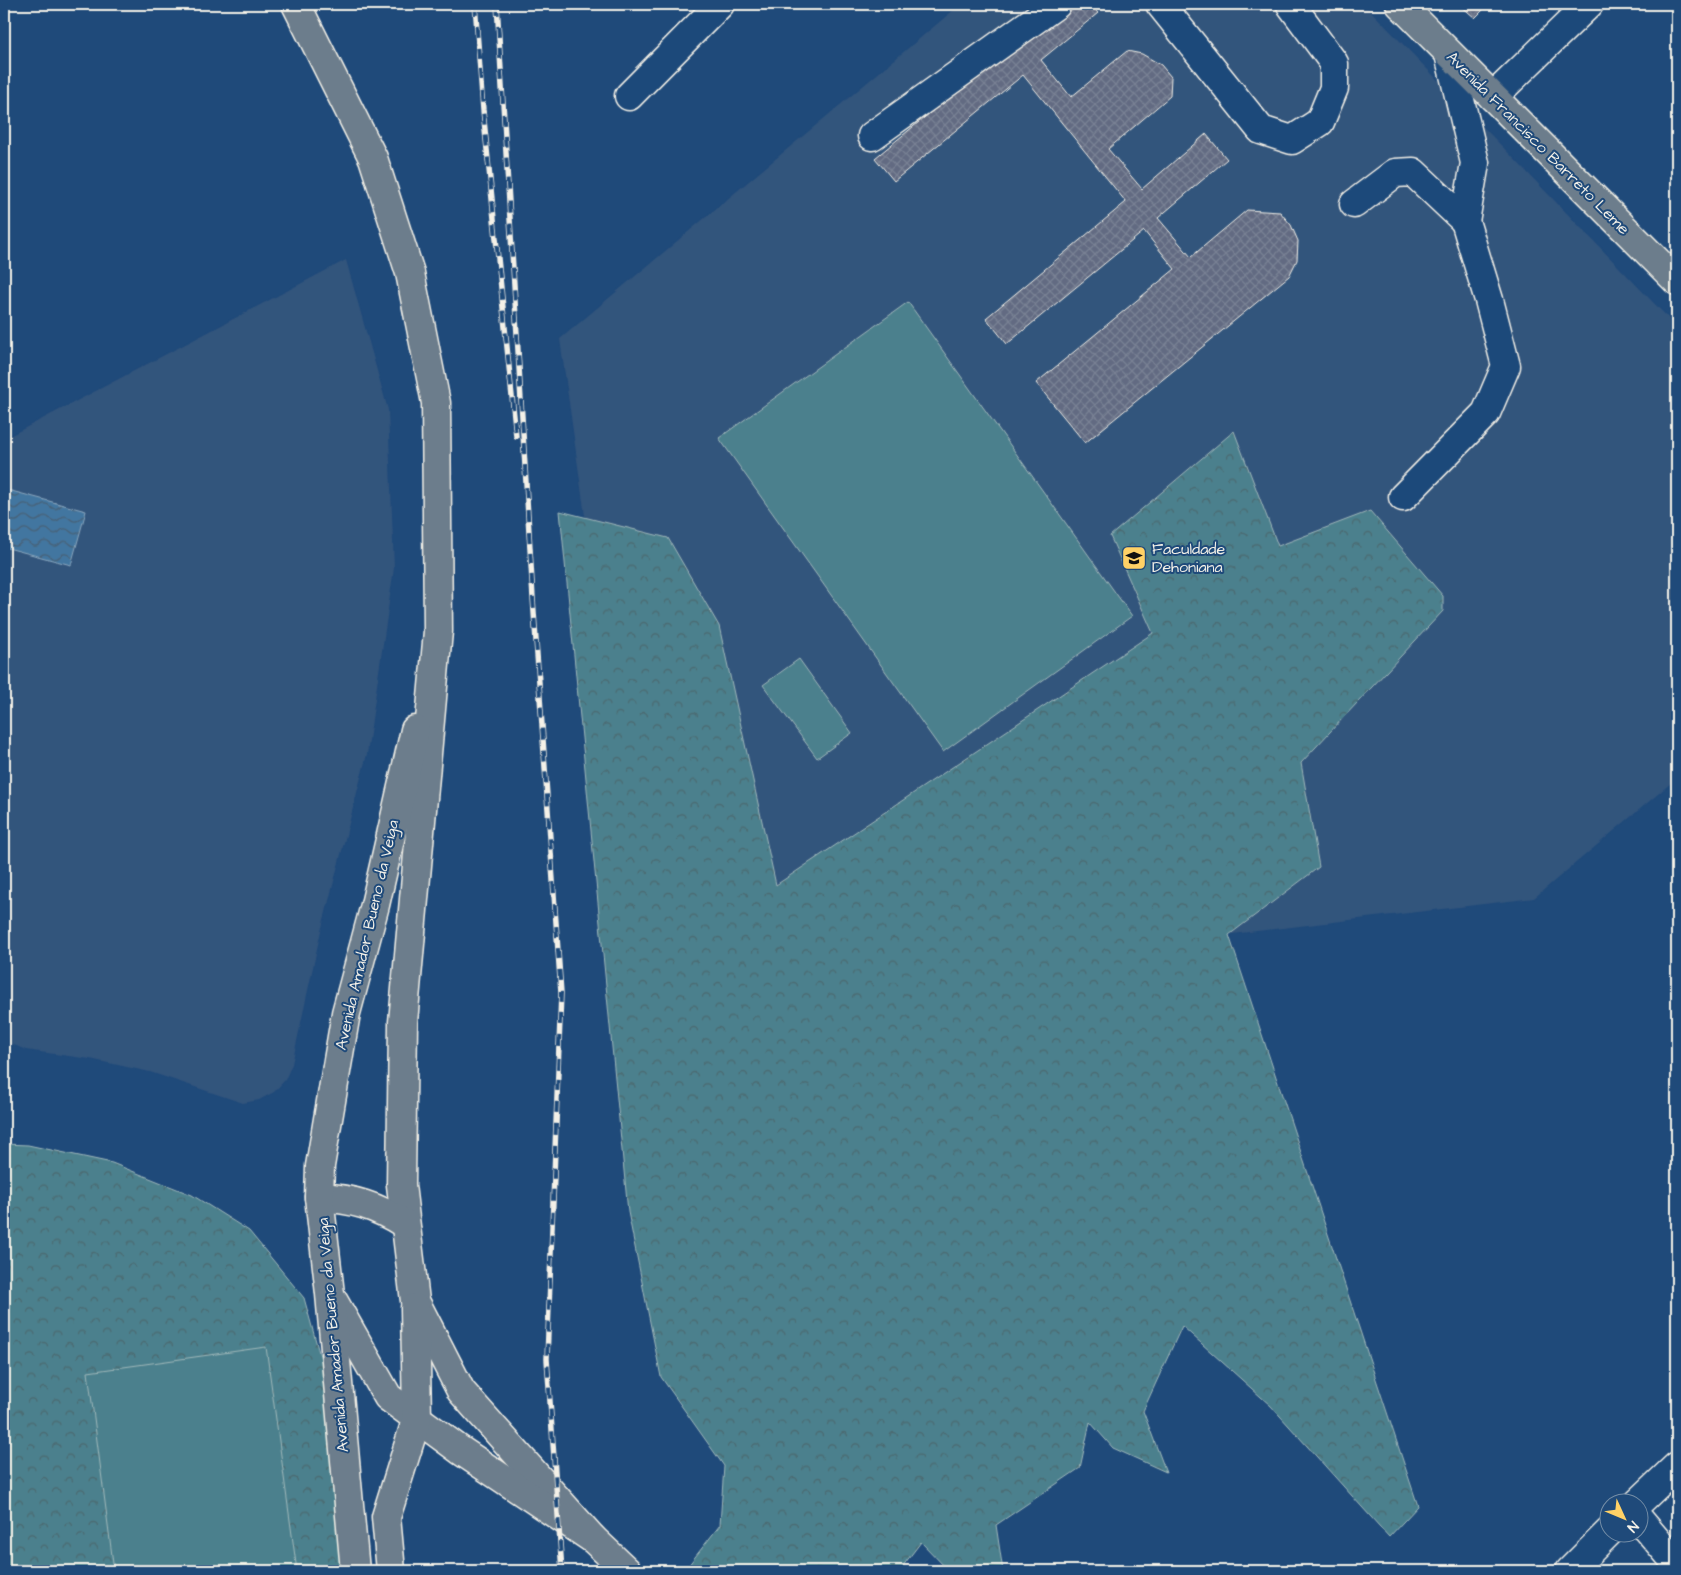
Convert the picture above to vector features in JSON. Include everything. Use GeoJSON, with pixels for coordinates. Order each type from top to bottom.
{"type":"FeatureCollection","features":[{"type":"Feature","properties":{"kind":"main road","name":"Avenida Amador Bueno da Veiga"},"geometry":{"type":"LineString","coordinates":[[296,4],[373,158],[410,272],[436,403],[438,631],[403,1022],[401,1185],[415,1301],[417,1418],[386,1517],[391,1571]]}},
{"type":"Feature","properties":{"kind":"main road","name":"Avenida Francisco Barreto Leme"},"geometry":{"type":"LineString","coordinates":[[1400,4],[1677,281]]}},
{"type":"Feature","properties":{"kind":"main road","name":"Avenida Amador Bueno da Veiga"},"geometry":{"type":"LineString","coordinates":[[355,1571],[330,1294],[319,1198],[320,1166],[346,1013],[374,905],[438,631]]}},
{"type":"Feature","properties":{"kind":"main road"},"geometry":{"type":"LineString","coordinates":[[319,1198],[345,1199],[361,1203],[375,1208],[405,1224]]}},
{"type":"Feature","properties":{"kind":"main road"},"geometry":{"type":"LineString","coordinates":[[330,1294],[388,1397],[460,1450],[593,1539],[627,1571]]}},
{"type":"Feature","properties":{"kind":"main road","name":"Avenida Amador Bueno da Veiga"},"geometry":{"type":"LineString","coordinates":[[415,1301],[461,1392],[593,1539]]}},
{"type":"Feature","properties":{"kind":"street"},"geometry":{"type":"LineString","coordinates":[[628,96],[720,4]]}},
{"type":"Feature","properties":{"kind":"street"},"geometry":{"type":"LineString","coordinates":[[872,136],[1057,4]]}},
{"type":"Feature","properties":{"kind":"street"},"geometry":{"type":"LineString","coordinates":[[1160,4],[1261,130],[1292,140],[1320,122],[1334,88],[1334,63],[1291,4]]}},
{"type":"Feature","properties":{"kind":"street"},"geometry":{"type":"LineString","coordinates":[[1493,97],[1589,4]]}},
{"type":"Feature","properties":{"kind":"street"},"geometry":{"type":"LineString","coordinates":[[1403,496],[1486,413],[1506,366],[1489,300],[1465,221],[1475,163],[1449,54]]}},
{"type":"Feature","properties":{"kind":"street"},"geometry":{"type":"LineString","coordinates":[[1354,204],[1396,173],[1413,172],[1465,221]]}},
{"type":"Feature","properties":{"kind":"street"},"geometry":{"type":"LineString","coordinates":[[1648,1494],[1677,1466]]}},
{"type":"Feature","properties":{"kind":"street"},"geometry":{"type":"LineString","coordinates":[[1648,1530],[1677,1564]]}},
{"type":"Feature","properties":{"kind":"street"},"geometry":{"type":"LineString","coordinates":[[1570,1571],[1599,1542]]}},
{"type":"Feature","properties":{"kind":"shaded area","name":"Faculdade Dehoniana"},"geometry":{"type":"Polygon","coordinates":[[[961,4],[1364,4],[1677,327],[1677,778],[1534,898],[654,1003],[560,339],[961,4]]]}},
{"type":"Feature","properties":{"kind":"shaded area"},"geometry":{"type":"Polygon","coordinates":[[[346,260],[388,410],[394,568],[367,754],[320,935],[292,1064],[285,1080],[274,1092],[259,1100],[243,1103],[150,1072],[90,1059],[26,1050],[4,1039],[4,439],[346,260]]]}},
{"type":"Feature","properties":{"kind":"green space"},"geometry":{"type":"Polygon","coordinates":[[[908,302],[1132,616],[943,752],[719,438],[908,302]]]}},
{"type":"Feature","properties":{"kind":"green space"},"geometry":{"type":"Polygon","coordinates":[[[1234,431],[1278,546],[1370,511],[1443,596],[1443,611],[1301,763],[1319,867],[1229,935],[1418,1506],[1389,1537],[1271,1406],[1182,1326],[1143,1411],[1166,1472],[1113,1448],[1090,1422],[1080,1468],[996,1525],[1003,1571],[949,1571],[921,1542],[899,1571],[693,1571],[688,1566],[720,1525],[724,1466],[661,1377],[628,1212],[560,511],[668,538],[719,626],[776,885],[1153,633],[1110,536],[1234,431]]]}},
{"type":"Feature","properties":{"kind":"green space"},"geometry":{"type":"Polygon","coordinates":[[[799,659],[852,733],[817,758],[763,685],[799,659]]]}},
{"type":"Feature","properties":{"kind":"green space"},"geometry":{"type":"Polygon","coordinates":[[[4,1144],[28,1145],[112,1163],[192,1195],[249,1231],[304,1298],[326,1378],[343,1571],[4,1571],[4,1144]]]}},
{"type":"Feature","properties":{"kind":"green space"},"geometry":{"type":"Polygon","coordinates":[[[266,1347],[297,1571],[114,1571],[88,1372],[266,1347]]]}},
{"type":"Feature","properties":{"kind":"water"},"geometry":{"type":"Polygon","coordinates":[[[4,489],[86,511],[71,565],[4,547],[4,489]]]}},
{"type":"Feature","properties":{"kind":"building"},"geometry":{"type":"Polygon","coordinates":[[[1063,4],[1090,4],[1098,13],[1041,60],[1071,97],[1127,51],[1142,54],[1161,65],[1171,77],[1170,96],[1108,149],[1142,189],[1206,134],[1227,159],[1158,218],[1191,257],[1247,210],[1280,212],[1291,225],[1298,241],[1297,260],[1289,276],[1085,443],[1036,383],[1175,269],[1144,231],[1007,344],[986,318],[1126,202],[1023,75],[894,181],[875,158],[1063,4]]]}},
{"type":"Feature","properties":{"kind":"building"},"geometry":{"type":"Polygon","coordinates":[[[1459,4],[1489,4],[1475,18],[1459,4]]]}},
{"type":"Feature","properties":{"kind":"railway"},"geometry":{"type":"LineString","coordinates":[[475,4],[483,110],[516,436]]}},
{"type":"Feature","properties":{"kind":"railway"},"geometry":{"type":"LineString","coordinates":[[497,4],[533,598],[561,993],[547,1359],[562,1571]]}},
{"type":"Feature","properties":{"kind":"place","name":"Faculdade Dehoniana"},"geometry":{"type":"Point","coordinates":[1134,558]}}]}
